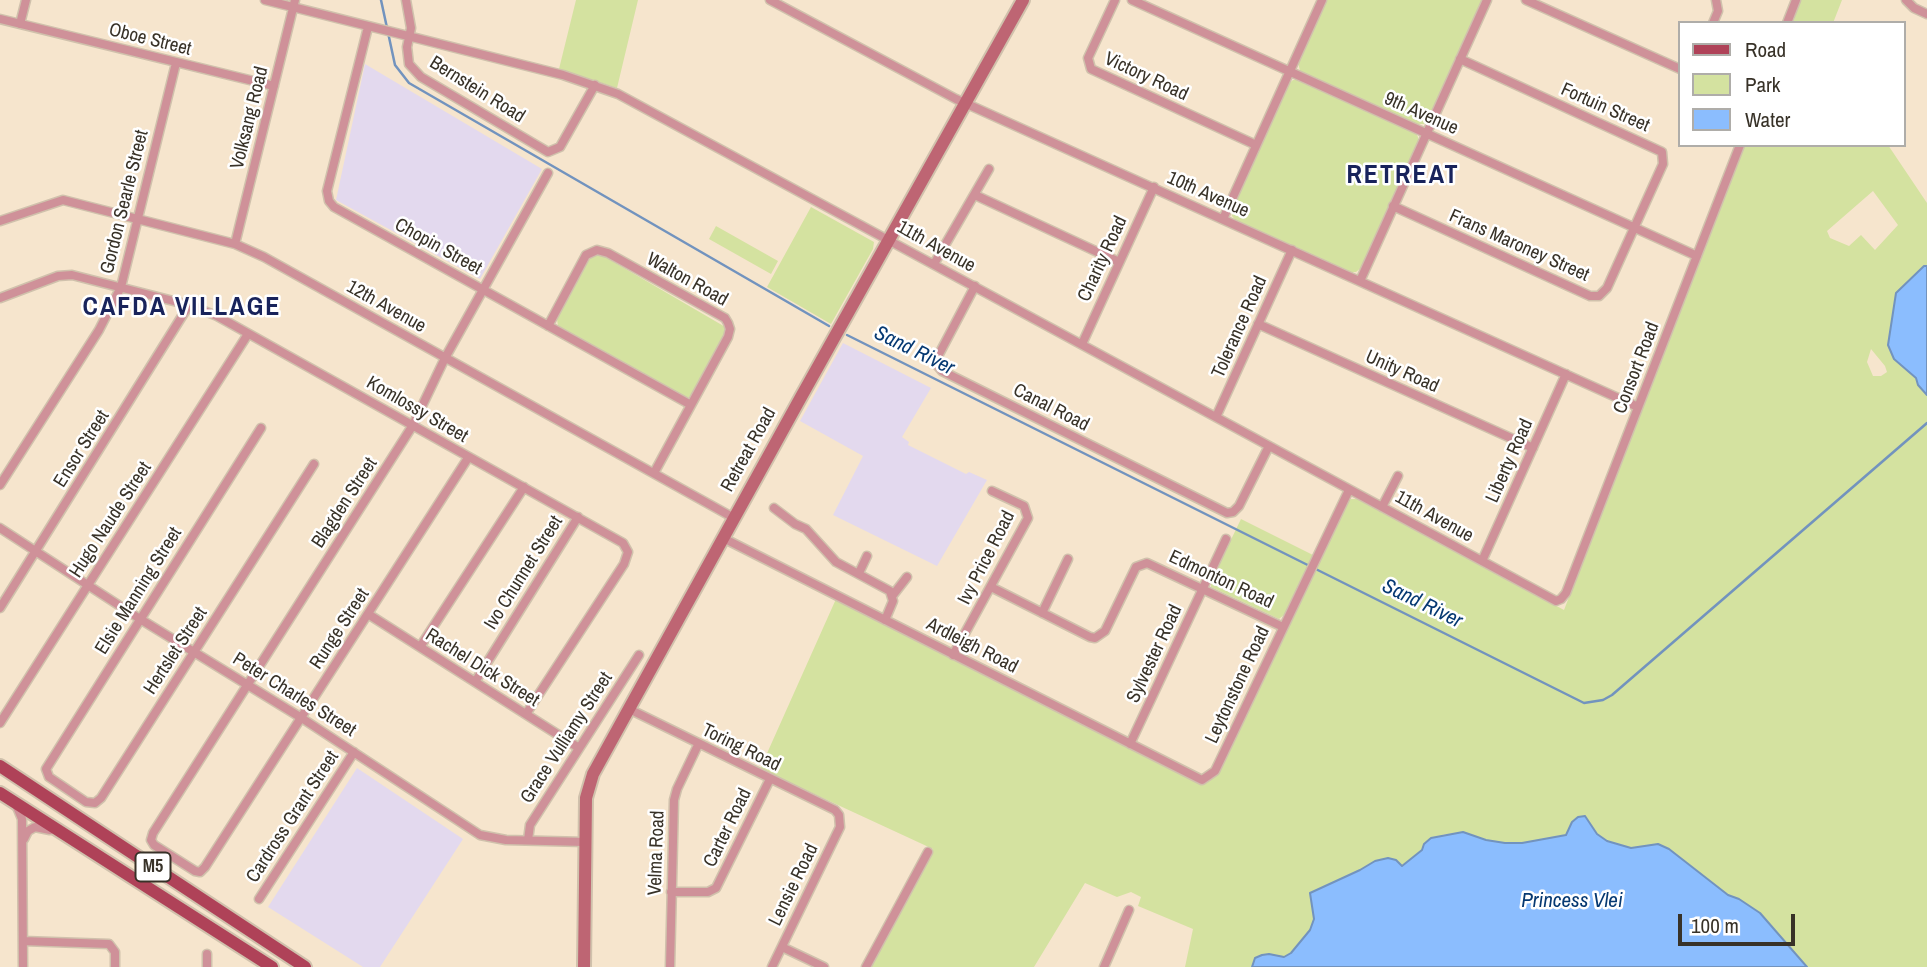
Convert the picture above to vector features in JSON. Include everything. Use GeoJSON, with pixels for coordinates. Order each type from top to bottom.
{"type":"FeatureCollection","features":[{"type":"Feature","properties":{"kind":"main road","name":"Retreat Road"},"geometry":{"type":"LineString","coordinates":[[582,967],[588,786],[1023,0]]}},
{"type":"Feature","properties":{"kind":"main road","name":"M5"},"geometry":{"type":"LineString","coordinates":[[0,766],[305,967]]}},
{"type":"Feature","properties":{"kind":"main road","name":"M5"},"geometry":{"type":"LineString","coordinates":[[4,796],[272,967]]}},
{"type":"Feature","properties":{"kind":"street"},"geometry":{"type":"LineString","coordinates":[[20,24],[26,0]]}},
{"type":"Feature","properties":{"kind":"street","name":"11th Avenue"},"geometry":{"type":"LineString","coordinates":[[265,0],[294,4],[368,27],[595,85],[618,94],[1382,508],[1552,599],[1559,600]]}},
{"type":"Feature","properties":{"kind":"street","name":"Bernstein Road"},"geometry":{"type":"LineString","coordinates":[[406,0],[411,28],[406,35],[409,64],[421,77],[548,152],[560,147],[595,85]]}},
{"type":"Feature","properties":{"kind":"street","name":"10th Avenue"},"geometry":{"type":"LineString","coordinates":[[769,0],[965,103],[1638,407]]}},
{"type":"Feature","properties":{"kind":"street","name":"Victory Road"},"geometry":{"type":"LineString","coordinates":[[1115,0],[1090,55],[1088,62],[1091,69],[1256,145]]}},
{"type":"Feature","properties":{"kind":"street","name":"9th Avenue"},"geometry":{"type":"LineString","coordinates":[[1132,0],[1697,256]]}},
{"type":"Feature","properties":{"kind":"street"},"geometry":{"type":"LineString","coordinates":[[1223,219],[1322,0]]}},
{"type":"Feature","properties":{"kind":"street"},"geometry":{"type":"LineString","coordinates":[[1360,281],[1487,0]]}},
{"type":"Feature","properties":{"kind":"street"},"geometry":{"type":"LineString","coordinates":[[1527,0],[1678,68]]}},
{"type":"Feature","properties":{"kind":"street"},"geometry":{"type":"LineString","coordinates":[[1714,21],[1718,11],[1716,0]]}},
{"type":"Feature","properties":{"kind":"street"},"geometry":{"type":"LineString","coordinates":[[1788,21],[1796,0]]}},
{"type":"Feature","properties":{"kind":"street"},"geometry":{"type":"LineString","coordinates":[[1906,0],[1914,8],[1927,14]]}},
{"type":"Feature","properties":{"kind":"street","name":"Volksang Road"},"geometry":{"type":"LineString","coordinates":[[235,244],[294,4]]}},
{"type":"Feature","properties":{"kind":"street","name":"Oboe Street"},"geometry":{"type":"LineString","coordinates":[[0,19],[274,86]]}},
{"type":"Feature","properties":{"kind":"street","name":"Chopin Street"},"geometry":{"type":"LineString","coordinates":[[368,27],[328,181],[329,201],[337,210],[691,405]]}},
{"type":"Feature","properties":{"kind":"street","name":"Fortuin Street"},"geometry":{"type":"LineString","coordinates":[[1460,59],[1660,150],[1664,157],[1663,164],[1634,227]]}},
{"type":"Feature","properties":{"kind":"street","name":"Gordon Searle Street"},"geometry":{"type":"LineString","coordinates":[[0,485],[99,330],[121,287],[176,63]]}},
{"type":"Feature","properties":{"kind":"street","name":"Consort Road"},"geometry":{"type":"LineString","coordinates":[[1559,600],[1566,593],[1739,147]]}},
{"type":"Feature","properties":{"kind":"street"},"geometry":{"type":"LineString","coordinates":[[934,264],[989,169]]}},
{"type":"Feature","properties":{"kind":"street","name":"Blagden Street"},"geometry":{"type":"LineString","coordinates":[[151,840],[413,425],[445,358],[548,173]]}},
{"type":"Feature","properties":{"kind":"street","name":"Charity Road"},"geometry":{"type":"LineString","coordinates":[[1082,344],[1154,187]]}},
{"type":"Feature","properties":{"kind":"street"},"geometry":{"type":"LineString","coordinates":[[975,195],[1119,262]]}},
{"type":"Feature","properties":{"kind":"street","name":"12th Avenue"},"geometry":{"type":"LineString","coordinates":[[0,221],[63,200],[235,244],[264,257],[734,518]]}},
{"type":"Feature","properties":{"kind":"street","name":"Frans Maroney Street"},"geometry":{"type":"LineString","coordinates":[[1393,206],[1593,296],[1605,291],[1634,227]]}},
{"type":"Feature","properties":{"kind":"street","name":"Walton Road"},"geometry":{"type":"LineString","coordinates":[[548,326],[586,256],[597,250],[608,253],[725,318],[730,329],[654,473]]}},
{"type":"Feature","properties":{"kind":"street","name":"Tolerance Road"},"geometry":{"type":"LineString","coordinates":[[1216,417],[1292,250]]}},
{"type":"Feature","properties":{"kind":"street","name":"Komlossy Street"},"geometry":{"type":"LineString","coordinates":[[0,299],[58,276],[72,275],[190,305],[217,316],[623,543],[628,556],[526,714]]}},
{"type":"Feature","properties":{"kind":"street","name":"Canal Road"},"geometry":{"type":"LineString","coordinates":[[975,286],[938,355],[936,364],[940,369],[1224,512],[1233,512],[1239,506],[1269,446]]}},
{"type":"Feature","properties":{"kind":"street","name":"Ensor Street"},"geometry":{"type":"LineString","coordinates":[[0,608],[190,305]]}},
{"type":"Feature","properties":{"kind":"street","name":"Unity Road"},"geometry":{"type":"LineString","coordinates":[[1258,324],[1533,448]]}},
{"type":"Feature","properties":{"kind":"street","name":"Hugo Naude Street"},"geometry":{"type":"LineString","coordinates":[[0,723],[248,334]]}},
{"type":"Feature","properties":{"kind":"street","name":"Liberty Road"},"geometry":{"type":"LineString","coordinates":[[1482,561],[1566,374]]}},
{"type":"Feature","properties":{"kind":"street","name":"Elsie Manning Street"},"geometry":{"type":"LineString","coordinates":[[46,772],[261,428]]}},
{"type":"Feature","properties":{"kind":"street","name":"Runge Street"},"geometry":{"type":"LineString","coordinates":[[151,840],[153,845],[195,871],[202,870],[468,457]]}},
{"type":"Feature","properties":{"kind":"street","name":"Hertslet Street"},"geometry":{"type":"LineString","coordinates":[[46,772],[86,802],[98,801],[314,464]]}},
{"type":"Feature","properties":{"kind":"street"},"geometry":{"type":"LineString","coordinates":[[1382,508],[1398,476]]}},
{"type":"Feature","properties":{"kind":"street"},"geometry":{"type":"LineString","coordinates":[[420,647],[524,487]]}},
{"type":"Feature","properties":{"kind":"street","name":"Leytonstone Road"},"geometry":{"type":"LineString","coordinates":[[1207,778],[1215,771],[1349,489]]}},
{"type":"Feature","properties":{"kind":"street","name":"Ivy Price Road"},"geometry":{"type":"LineString","coordinates":[[953,655],[1027,521],[1028,514],[1024,506],[992,491]]}},
{"type":"Feature","properties":{"kind":"street"},"geometry":{"type":"LineString","coordinates":[[774,508],[806,529],[836,562],[893,595]]}},
{"type":"Feature","properties":{"kind":"street","name":"Ivo Chunnet Street"},"geometry":{"type":"LineString","coordinates":[[475,682],[578,517]]}},
{"type":"Feature","properties":{"kind":"street","name":"Peter Charles Street"},"geometry":{"type":"LineString","coordinates":[[0,528],[300,717],[480,835],[496,839],[585,842]]}},
{"type":"Feature","properties":{"kind":"street","name":"Ardleigh Road"},"geometry":{"type":"LineString","coordinates":[[723,538],[1198,779],[1207,778]]}},
{"type":"Feature","properties":{"kind":"street","name":"Sylvester Road"},"geometry":{"type":"LineString","coordinates":[[1130,744],[1226,539]]}},
{"type":"Feature","properties":{"kind":"street"},"geometry":{"type":"LineString","coordinates":[[859,573],[867,556]]}},
{"type":"Feature","properties":{"kind":"street"},"geometry":{"type":"LineString","coordinates":[[1042,613],[1068,559]]}},
{"type":"Feature","properties":{"kind":"street","name":"Edmonton Road"},"geometry":{"type":"LineString","coordinates":[[991,587],[1090,637],[1098,637],[1105,631],[1134,570],[1142,563],[1150,564],[1283,627]]}},
{"type":"Feature","properties":{"kind":"street"},"geometry":{"type":"LineString","coordinates":[[885,620],[893,604],[893,595],[907,577]]}},
{"type":"Feature","properties":{"kind":"street","name":"Rachel Dick Street"},"geometry":{"type":"LineString","coordinates":[[368,614],[579,748]]}},
{"type":"Feature","properties":{"kind":"street","name":"Grace Vulliamy Street"},"geometry":{"type":"LineString","coordinates":[[528,840],[530,825],[639,655]]}},
{"type":"Feature","properties":{"kind":"street","name":"Toring Road"},"geometry":{"type":"LineString","coordinates":[[629,709],[835,810],[839,815]]}},
{"type":"Feature","properties":{"kind":"street","name":"Velma Road"},"geometry":{"type":"LineString","coordinates":[[670,965],[675,795],[698,745]]}},
{"type":"Feature","properties":{"kind":"street","name":"Cardross Grant Street"},"geometry":{"type":"LineString","coordinates":[[259,899],[354,752]]}},
{"type":"Feature","properties":{"kind":"street","name":"Carter Road"},"geometry":{"type":"LineString","coordinates":[[671,892],[708,892],[716,888],[770,779]]}},
{"type":"Feature","properties":{"kind":"street"},"geometry":{"type":"LineString","coordinates":[[4,796],[21,813],[23,967]]}},
{"type":"Feature","properties":{"kind":"street","name":"Lensie Road"},"geometry":{"type":"LineString","coordinates":[[772,967],[840,827],[839,815]]}},
{"type":"Feature","properties":{"kind":"street"},"geometry":{"type":"LineString","coordinates":[[23,841],[28,831],[35,827],[63,833]]}},
{"type":"Feature","properties":{"kind":"street"},"geometry":{"type":"LineString","coordinates":[[866,967],[928,852]]}},
{"type":"Feature","properties":{"kind":"street"},"geometry":{"type":"LineString","coordinates":[[1104,967],[1129,910]]}},
{"type":"Feature","properties":{"kind":"street"},"geometry":{"type":"LineString","coordinates":[[23,942],[109,944],[115,952],[115,967]]}},
{"type":"Feature","properties":{"kind":"street"},"geometry":{"type":"LineString","coordinates":[[782,947],[824,967]]}},
{"type":"Feature","properties":{"kind":"street"},"geometry":{"type":"LineString","coordinates":[[207,954],[207,967]]}},
{"type":"Feature","properties":{"kind":"street"},"geometry":{"type":"LineString","coordinates":[[670,965],[680,967]]}},
{"type":"Feature","properties":{"kind":"shaded area"},"geometry":{"type":"Polygon","coordinates":[[[365,64],[542,169],[480,279],[336,200],[365,64]]]}},
{"type":"Feature","properties":{"kind":"shaded area"},"geometry":{"type":"Polygon","coordinates":[[[843,343],[931,388],[902,437],[909,442],[908,445],[966,474],[969,472],[987,480],[937,566],[833,515],[863,456],[800,421],[843,343]]]}},
{"type":"Feature","properties":{"kind":"shaded area"},"geometry":{"type":"Polygon","coordinates":[[[357,768],[463,839],[380,967],[363,967],[268,907],[357,768]]]}},
{"type":"Feature","properties":{"kind":"green space"},"geometry":{"type":"Polygon","coordinates":[[[576,0],[638,0],[617,88],[559,69],[576,0]]]}},
{"type":"Feature","properties":{"kind":"green space"},"geometry":{"type":"Polygon","coordinates":[[[1326,0],[1483,0],[1425,124],[1415,124],[1300,71],[1298,62],[1326,0]]]}},
{"type":"Feature","properties":{"kind":"green space"},"geometry":{"type":"Polygon","coordinates":[[[1800,0],[1842,0],[1834,21],[1794,21],[1800,0]]]}},
{"type":"Feature","properties":{"kind":"green space"},"geometry":{"type":"Polygon","coordinates":[[[1293,80],[1299,80],[1415,132],[1418,137],[1418,145],[1362,267],[1356,272],[1349,272],[1236,221],[1232,216],[1231,209],[1287,85],[1293,80]]]}},
{"type":"Feature","properties":{"kind":"green space"},"geometry":{"type":"Polygon","coordinates":[[[1743,147],[1889,147],[1927,203],[1927,967],[1807,967],[1760,913],[1728,895],[1658,844],[1631,848],[1607,841],[1597,834],[1585,816],[1567,835],[1522,843],[1505,843],[1463,832],[1442,835],[1402,866],[1396,860],[1375,861],[1310,893],[1314,919],[1310,930],[1291,953],[1284,957],[1269,954],[1255,958],[1252,967],[1185,967],[1193,929],[1138,906],[1141,897],[1131,892],[1117,897],[1085,883],[1034,967],[871,967],[933,849],[760,769],[836,599],[1192,780],[1203,783],[1216,776],[1347,502],[1359,499],[1564,610],[1743,147]],[[1873,191],[1827,231],[1830,238],[1849,246],[1861,235],[1875,250],[1898,225],[1873,191]],[[1871,349],[1867,362],[1873,376],[1881,376],[1887,372],[1871,349]]]}},
{"type":"Feature","properties":{"kind":"green space"},"geometry":{"type":"Polygon","coordinates":[[[811,207],[874,242],[873,249],[831,324],[767,287],[811,207]]]}},
{"type":"Feature","properties":{"kind":"green space"},"geometry":{"type":"Polygon","coordinates":[[[716,226],[778,261],[771,274],[709,239],[716,226]]]}},
{"type":"Feature","properties":{"kind":"green space"},"geometry":{"type":"Polygon","coordinates":[[[600,254],[727,328],[727,333],[688,398],[558,326],[557,319],[591,256],[600,254]]]}},
{"type":"Feature","properties":{"kind":"green space"},"geometry":{"type":"Polygon","coordinates":[[[1241,519],[1313,555],[1285,614],[1279,619],[1211,587],[1211,581],[1241,519]]]}},
{"type":"Feature","properties":{"kind":"water"},"geometry":{"type":"Polygon","coordinates":[[[1927,266],[1927,395],[1918,385],[1916,378],[1894,359],[1888,345],[1896,293],[1927,266]]]}},
{"type":"Feature","properties":{"kind":"water","name":"Princess Vlei"},"geometry":{"type":"Polygon","coordinates":[[[1585,816],[1597,834],[1607,841],[1631,848],[1658,844],[1669,849],[1728,895],[1760,913],[1807,967],[1252,967],[1255,958],[1262,955],[1284,957],[1291,953],[1310,930],[1314,919],[1310,893],[1375,861],[1388,858],[1396,860],[1402,866],[1422,850],[1431,838],[1463,832],[1505,843],[1522,843],[1566,835],[1572,822],[1585,816]]]}},
{"type":"Feature","properties":{"kind":"waterway","name":"Sand River"},"geometry":{"type":"LineString","coordinates":[[381,0],[395,65],[409,83],[829,326]]}},
{"type":"Feature","properties":{"kind":"waterway","name":"Sand River"},"geometry":{"type":"LineString","coordinates":[[847,335],[1584,703],[1603,700],[1612,695],[1927,423]]}},
{"type":"Feature","properties":{"kind":"district","name":"RETREAT"},"geometry":{"type":"Point","coordinates":[1403,176]}},
{"type":"Feature","properties":{"kind":"district","name":"CAFDA VILLAGE"},"geometry":{"type":"Point","coordinates":[182,308]}}]}
